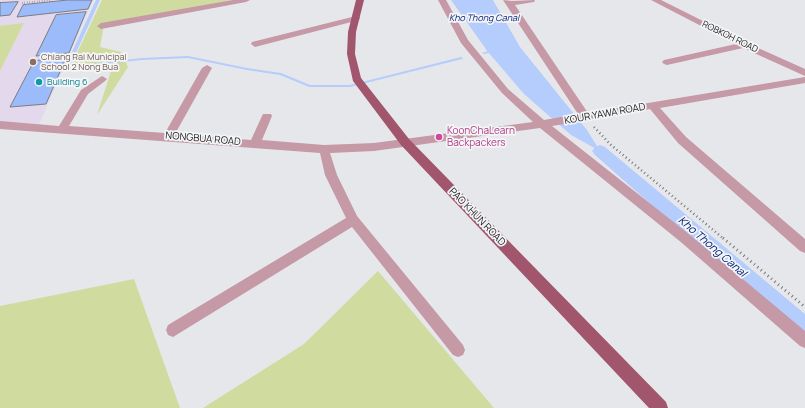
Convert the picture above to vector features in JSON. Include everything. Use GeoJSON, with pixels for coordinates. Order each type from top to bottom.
{"type":"FeatureCollection","features":[{"type":"Feature","properties":{"kind":"main road","name":"PAO KHUN ROAD"},"geometry":{"type":"LineString","coordinates":[[360,0],[352,32],[351,54],[356,79],[364,90],[405,142],[660,408]]}},
{"type":"Feature","properties":{"kind":"street"},"geometry":{"type":"LineString","coordinates":[[101,26],[246,0]]}},
{"type":"Feature","properties":{"kind":"street"},"geometry":{"type":"LineString","coordinates":[[442,0],[464,41],[505,91],[542,124],[686,239],[805,341]]}},
{"type":"Feature","properties":{"kind":"street"},"geometry":{"type":"LineString","coordinates":[[531,0],[509,2],[586,118]]}},
{"type":"Feature","properties":{"kind":"street","name":"ROBKOH ROAD"},"geometry":{"type":"LineString","coordinates":[[655,0],[744,45],[805,73]]}},
{"type":"Feature","properties":{"kind":"street"},"geometry":{"type":"LineString","coordinates":[[256,44],[356,18]]}},
{"type":"Feature","properties":{"kind":"street"},"geometry":{"type":"LineString","coordinates":[[667,62],[744,45]]}},
{"type":"Feature","properties":{"kind":"street"},"geometry":{"type":"LineString","coordinates":[[169,136],[207,68]]}},
{"type":"Feature","properties":{"kind":"street"},"geometry":{"type":"LineString","coordinates":[[62,129],[84,92],[102,79]]}},
{"type":"Feature","properties":{"kind":"street","name":"KOUR YAWA ROAD"},"geometry":{"type":"LineString","coordinates":[[405,142],[586,118],[652,105],[805,80]]}},
{"type":"Feature","properties":{"kind":"street"},"geometry":{"type":"LineString","coordinates":[[652,105],[682,140],[805,247]]}},
{"type":"Feature","properties":{"kind":"street"},"geometry":{"type":"LineString","coordinates":[[255,143],[267,116]]}},
{"type":"Feature","properties":{"kind":"street","name":"NONGBUA ROAD"},"geometry":{"type":"LineString","coordinates":[[0,125],[169,136],[324,149],[374,147],[405,142]]}},
{"type":"Feature","properties":{"kind":"street"},"geometry":{"type":"LineString","coordinates":[[324,149],[331,175],[353,220],[458,350]]}},
{"type":"Feature","properties":{"kind":"street"},"geometry":{"type":"LineString","coordinates":[[173,330],[353,220]]}},
{"type":"Feature","properties":{"kind":"path"},"geometry":{"type":"LineString","coordinates":[[22,3],[52,0]]}},
{"type":"Feature","properties":{"kind":"path"},"geometry":{"type":"LineString","coordinates":[[586,118],[611,145],[805,307]]}},
{"type":"Feature","properties":{"kind":"shaded area","name":"Chiang Rai Municipal School 2 Nong Bua"},"geometry":{"type":"Polygon","coordinates":[[[0,0],[93,0],[38,127],[0,125],[0,0]]]}},
{"type":"Feature","properties":{"kind":"green space"},"geometry":{"type":"Polygon","coordinates":[[[102,0],[234,0],[104,25],[100,47],[121,52],[128,67],[97,115],[111,71],[109,65],[69,70],[102,0]]]}},
{"type":"Feature","properties":{"kind":"green space"},"geometry":{"type":"Polygon","coordinates":[[[24,23],[0,71],[0,26],[24,23]]]}},
{"type":"Feature","properties":{"kind":"green space"},"geometry":{"type":"Polygon","coordinates":[[[378,271],[494,408],[203,408],[304,344],[378,271]]]}},
{"type":"Feature","properties":{"kind":"green space"},"geometry":{"type":"Polygon","coordinates":[[[134,279],[180,408],[0,408],[0,306],[134,279]]]}},
{"type":"Feature","properties":{"kind":"water","name":"Kho Thong Canal"},"geometry":{"type":"Polygon","coordinates":[[[451,0],[493,0],[520,47],[587,130],[600,151],[571,135],[524,94],[488,52],[451,0]]]}},
{"type":"Feature","properties":{"kind":"building"},"geometry":{"type":"Polygon","coordinates":[[[68,0],[92,0],[88,9],[17,17],[23,5],[68,0]]]}},
{"type":"Feature","properties":{"kind":"building"},"geometry":{"type":"Polygon","coordinates":[[[18,2],[10,15],[0,16],[0,3],[18,2]]]}},
{"type":"Feature","properties":{"kind":"building"},"geometry":{"type":"Polygon","coordinates":[[[86,12],[69,53],[36,56],[56,15],[86,12]]]}},
{"type":"Feature","properties":{"kind":"building","name":"Building 6"},"geometry":{"type":"Polygon","coordinates":[[[66,58],[46,104],[10,107],[34,61],[66,58]]]}},
{"type":"Feature","properties":{"kind":"waterway"},"geometry":{"type":"LineString","coordinates":[[98,0],[67,67],[142,59],[188,57],[281,74],[309,86],[350,86],[461,58]]}},
{"type":"Feature","properties":{"kind":"waterway"},"geometry":{"type":"LineString","coordinates":[[484,53],[488,52]]}},
{"type":"Feature","properties":{"kind":"waterway","name":"Kho Thong Canal"},"geometry":{"type":"LineString","coordinates":[[600,151],[805,327]]}},
{"type":"Feature","properties":{"kind":"place","name":"Chiang Rai Municipal School 2 Nong Bua"},"geometry":{"type":"Point","coordinates":[33,62]}},
{"type":"Feature","properties":{"kind":"place","name":"Building 6"},"geometry":{"type":"Point","coordinates":[39,82]}},
{"type":"Feature","properties":{"kind":"place","name":"KoonChaLearn Backpackers"},"geometry":{"type":"Point","coordinates":[439,137]}}]}
